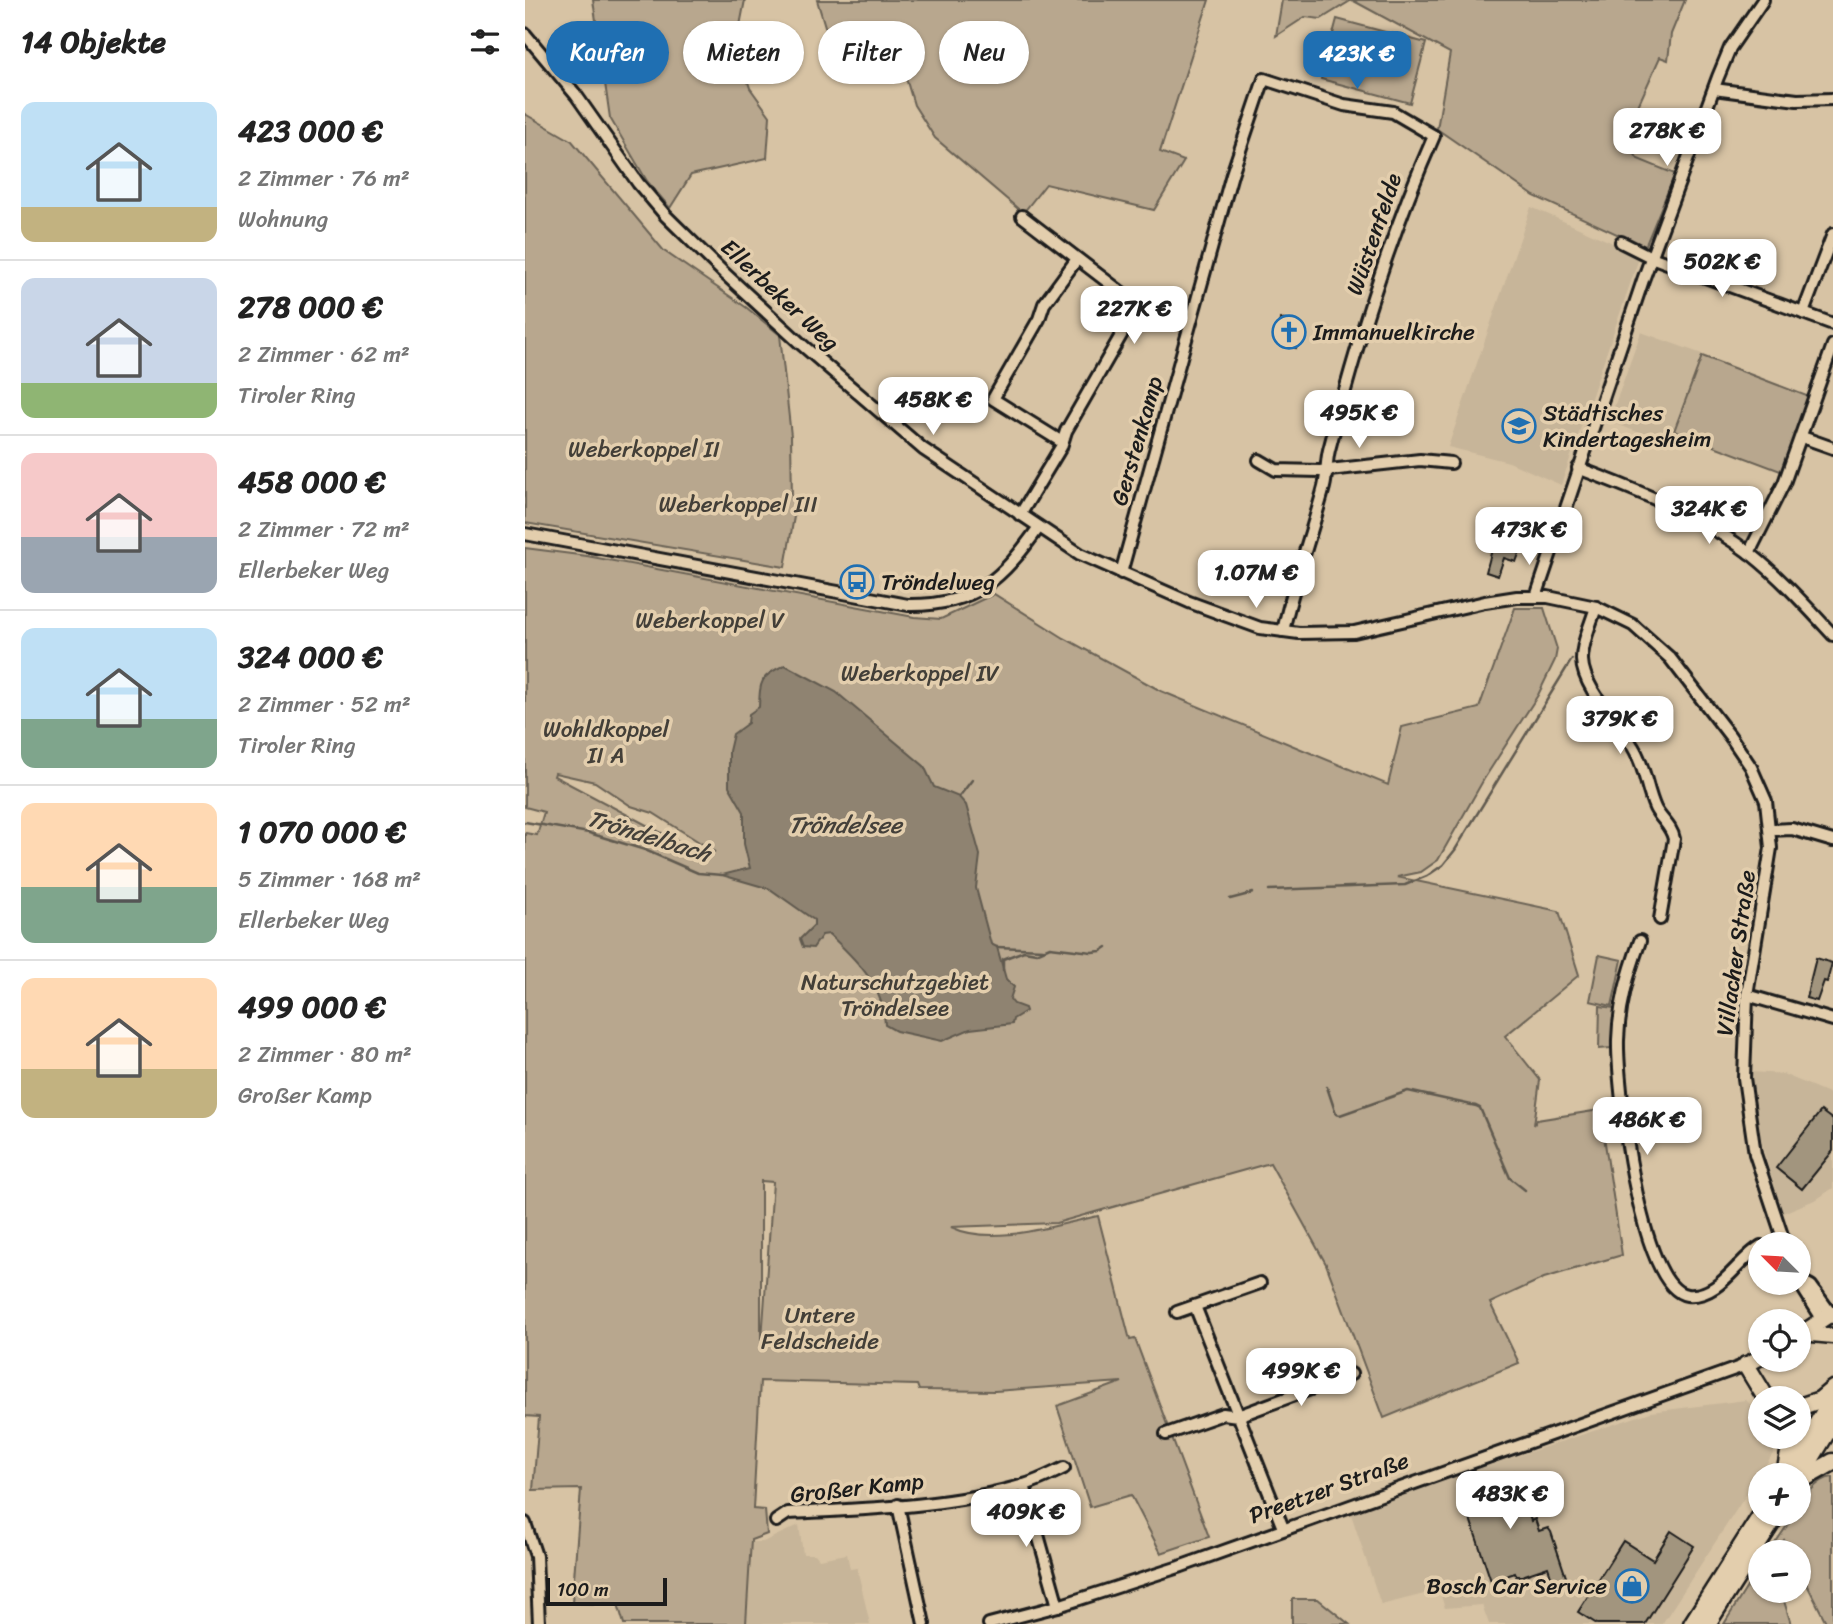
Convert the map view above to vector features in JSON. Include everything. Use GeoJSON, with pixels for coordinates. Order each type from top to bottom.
{"type":"FeatureCollection","features":[{"type":"Feature","properties":{"kind":"highway"},"geometry":{"type":"LineString","coordinates":[[1811,1403],[1820,1400],[1833,1389]]}},
{"type":"Feature","properties":{"kind":"highway"},"geometry":{"type":"LineString","coordinates":[[1792,1463],[1833,1398]]}},
{"type":"Feature","properties":{"kind":"highway"},"geometry":{"type":"LineString","coordinates":[[1809,1463],[1833,1422]]}},
{"type":"Feature","properties":{"kind":"highway"},"geometry":{"type":"LineString","coordinates":[[1811,1474],[1833,1462]]}},
{"type":"Feature","properties":{"kind":"highway"},"geometry":{"type":"LineString","coordinates":[[1692,1624],[1754,1526]]}},
{"type":"Feature","properties":{"kind":"highway"},"geometry":{"type":"LineString","coordinates":[[1707,1624],[1769,1526]]}},
{"type":"Feature","properties":{"kind":"main road"},"geometry":{"type":"LineString","coordinates":[[1811,1327],[1830,1316],[1833,1334],[1811,1334]]}},
{"type":"Feature","properties":{"kind":"street"},"geometry":{"type":"LineString","coordinates":[[1536,597],[1651,257],[1714,89],[1730,48],[1763,0]]}},
{"type":"Feature","properties":{"kind":"street","name":"Ellerbeker Weg"},"geometry":{"type":"LineString","coordinates":[[525,34],[555,67],[638,183],[666,216],[723,273],[907,436],[1080,554],[1231,619],[1283,631],[1354,632],[1485,602],[1536,597],[1563,599],[1596,607],[1633,625],[1676,665],[1751,767],[1766,801],[1770,830]]}},
{"type":"Feature","properties":{"kind":"street","name":"Wüstenfelde"},"geometry":{"type":"LineString","coordinates":[[1264,79],[1344,105],[1393,112],[1434,136],[1388,253],[1328,454],[1327,469],[1283,631]]}},
{"type":"Feature","properties":{"kind":"street","name":"Gerstenkamp"},"geometry":{"type":"LineString","coordinates":[[1121,573],[1232,174],[1264,79]]}},
{"type":"Feature","properties":{"kind":"street"},"geometry":{"type":"LineString","coordinates":[[1714,89],[1797,100],[1833,99]]}},
{"type":"Feature","properties":{"kind":"street"},"geometry":{"type":"LineString","coordinates":[[1020,515],[1135,311],[1130,299],[1022,216]]}},
{"type":"Feature","properties":{"kind":"street"},"geometry":{"type":"LineString","coordinates":[[1803,313],[1833,234]]}},
{"type":"Feature","properties":{"kind":"street"},"geometry":{"type":"LineString","coordinates":[[1621,242],[1651,257],[1833,324]]}},
{"type":"Feature","properties":{"kind":"street"},"geometry":{"type":"LineString","coordinates":[[1062,442],[993,399],[1039,319],[1044,304],[1077,259]]}},
{"type":"Feature","properties":{"kind":"street"},"geometry":{"type":"LineString","coordinates":[[1749,554],[1784,483],[1833,345]]}},
{"type":"Feature","properties":{"kind":"street"},"geometry":{"type":"LineString","coordinates":[[1802,437],[1833,448]]}},
{"type":"Feature","properties":{"kind":"street"},"geometry":{"type":"LineString","coordinates":[[1259,460],[1276,470],[1327,469],[1420,460],[1451,463]]}},
{"type":"Feature","properties":{"kind":"street"},"geometry":{"type":"LineString","coordinates":[[1578,468],[1643,492],[1674,507],[1749,554],[1790,590],[1833,635]]}},
{"type":"Feature","properties":{"kind":"street"},"geometry":{"type":"LineString","coordinates":[[525,534],[908,605],[928,605],[963,598],[995,580],[1018,558],[1038,527]]}},
{"type":"Feature","properties":{"kind":"street"},"geometry":{"type":"LineString","coordinates":[[1596,607],[1583,649],[1586,680],[1635,749],[1653,803],[1672,830],[1674,839],[1660,919]]}},
{"type":"Feature","properties":{"kind":"street"},"geometry":{"type":"LineString","coordinates":[[1770,830],[1792,829],[1833,841]]}},
{"type":"Feature","properties":{"kind":"street","name":"Villacher Straße"},"geometry":{"type":"LineString","coordinates":[[1770,830],[1767,881],[1747,995],[1744,1035],[1748,1116],[1761,1175],[1780,1232]]}},
{"type":"Feature","properties":{"kind":"street"},"geometry":{"type":"LineString","coordinates":[[1640,941],[1629,971],[1621,1006],[1618,1055],[1636,1195],[1649,1245],[1673,1289],[1684,1295],[1695,1295],[1728,1278],[1748,1256]]}},
{"type":"Feature","properties":{"kind":"street"},"geometry":{"type":"LineString","coordinates":[[1747,995],[1833,1020]]}},
{"type":"Feature","properties":{"kind":"street"},"geometry":{"type":"LineString","coordinates":[[1177,1312],[1260,1283]]}},
{"type":"Feature","properties":{"kind":"street"},"geometry":{"type":"LineString","coordinates":[[1809,1295],[1830,1316]]}},
{"type":"Feature","properties":{"kind":"street"},"geometry":{"type":"LineString","coordinates":[[1195,1306],[1283,1528]]}},
{"type":"Feature","properties":{"kind":"street","name":"Preetzer Straße"},"geometry":{"type":"LineString","coordinates":[[989,1624],[1058,1606],[1179,1567],[1748,1363]]}},
{"type":"Feature","properties":{"kind":"street"},"geometry":{"type":"LineString","coordinates":[[1166,1434],[1223,1414],[1238,1416],[1352,1374]]}},
{"type":"Feature","properties":{"kind":"street","name":"Großer Kamp"},"geometry":{"type":"LineString","coordinates":[[776,1521],[788,1513],[898,1505],[977,1495],[1024,1485],[1064,1468]]}},
{"type":"Feature","properties":{"kind":"street"},"geometry":{"type":"LineString","coordinates":[[1024,1485],[1058,1606]]}},
{"type":"Feature","properties":{"kind":"street"},"geometry":{"type":"LineString","coordinates":[[898,1505],[924,1624]]}},
{"type":"Feature","properties":{"kind":"street"},"geometry":{"type":"LineString","coordinates":[[525,1523],[536,1556],[539,1624]]}},
{"type":"Feature","properties":{"kind":"shaded area"},"geometry":{"type":"Polygon","coordinates":[[[1531,207],[1640,255],[1561,485],[1509,462],[1448,447],[1531,207]]]}},
{"type":"Feature","properties":{"kind":"shaded area"},"geometry":{"type":"Polygon","coordinates":[[[1641,332],[1702,354],[1668,444],[1609,421],[1641,332]]]}},
{"type":"Feature","properties":{"kind":"shaded area"},"geometry":{"type":"Polygon","coordinates":[[[1751,1072],[1783,1074],[1833,1095],[1833,1188],[1817,1199],[1783,1213],[1764,1152],[1751,1072]]]}},
{"type":"Feature","properties":{"kind":"shaded area"},"geometry":{"type":"Polygon","coordinates":[[[1746,1400],[1748,1449],[1774,1449],[1767,1463],[1748,1463],[1748,1492],[1662,1624],[1489,1624],[1482,1605],[1445,1608],[1437,1584],[1431,1586],[1432,1592],[1381,1605],[1350,1511],[1651,1412],[1746,1400]]]}},
{"type":"Feature","properties":{"kind":"shaded area"},"geometry":{"type":"Polygon","coordinates":[[[799,1525],[803,1554],[815,1554],[819,1559],[847,1554],[850,1569],[857,1568],[870,1624],[746,1624],[750,1542],[763,1542],[799,1525]]]}},
{"type":"Feature","properties":{"kind":"green space"},"geometry":{"type":"Polygon","coordinates":[[[593,0],[745,0],[741,21],[683,21],[683,84],[749,84],[770,116],[767,158],[691,175],[670,208],[647,181],[610,118],[605,84],[669,84],[669,21],[596,21],[593,0]]]}},
{"type":"Feature","properties":{"kind":"green space"},"geometry":{"type":"Polygon","coordinates":[[[817,0],[1209,0],[1160,152],[1184,161],[1154,210],[1046,184],[1023,213],[935,138],[914,105],[908,84],[925,84],[925,21],[823,21],[817,0]]]}},
{"type":"Feature","properties":{"kind":"green space"},"geometry":{"type":"Polygon","coordinates":[[[1282,0],[1352,0],[1321,19],[1305,17],[1276,36],[1282,0]]]}},
{"type":"Feature","properties":{"kind":"green space"},"geometry":{"type":"Polygon","coordinates":[[[1352,0],[1685,0],[1671,34],[1668,60],[1660,57],[1624,137],[1638,159],[1675,174],[1645,247],[1534,196],[1437,129],[1450,53],[1352,0]]]}},
{"type":"Feature","properties":{"kind":"green space"},"geometry":{"type":"Polygon","coordinates":[[[1337,19],[1426,43],[1410,103],[1321,79],[1337,19]]]}},
{"type":"Feature","properties":{"kind":"green space"},"geometry":{"type":"Polygon","coordinates":[[[525,114],[572,141],[664,251],[747,308],[780,335],[791,436],[792,499],[797,500],[785,567],[525,523],[525,114]]]}},
{"type":"Feature","properties":{"kind":"green space"},"geometry":{"type":"Polygon","coordinates":[[[1702,356],[1812,398],[1783,472],[1674,431],[1702,356]]]}},
{"type":"Feature","properties":{"kind":"green space"},"geometry":{"type":"Polygon","coordinates":[[[525,548],[587,556],[914,617],[941,619],[994,594],[1064,638],[1161,691],[1388,785],[1402,727],[1479,708],[1515,608],[1544,608],[1557,649],[1555,660],[1538,695],[1484,779],[1438,860],[1421,872],[1397,877],[1559,911],[1579,975],[1505,1036],[1540,1080],[1534,1125],[1537,1120],[1600,1110],[1622,1255],[1544,1278],[1490,1303],[1519,1363],[1384,1418],[1326,1264],[1270,1163],[1056,1223],[951,1227],[968,1233],[1004,1235],[1098,1216],[1130,1340],[1135,1339],[1209,1537],[1161,1553],[1131,1495],[1090,1507],[1057,1406],[1122,1382],[995,1391],[919,1390],[917,1385],[760,1381],[753,1509],[765,1510],[767,1534],[751,1540],[746,1624],[624,1624],[618,1604],[572,1603],[581,1489],[533,1490],[539,1417],[525,1416],[525,833],[537,835],[544,812],[525,807],[525,548]],[[555,773],[554,776],[688,847],[715,852],[653,813],[631,806],[595,782],[555,773]],[[761,1181],[761,1339],[762,1339],[773,1182],[761,1181]]]}},
{"type":"Feature","properties":{"kind":"green space"},"geometry":{"type":"Polygon","coordinates":[[[1599,955],[1622,960],[1612,1006],[1590,1001],[1599,955]]]}},
{"type":"Feature","properties":{"kind":"green space"},"geometry":{"type":"Polygon","coordinates":[[[1600,1006],[1614,1008],[1611,1048],[1599,1049],[1600,1006]]]}},
{"type":"Feature","properties":{"kind":"green space"},"geometry":{"type":"Polygon","coordinates":[[[1833,1477],[1833,1624],[1827,1624],[1811,1593],[1811,1540],[1777,1540],[1787,1526],[1811,1526],[1811,1490],[1833,1477]]]}},
{"type":"Feature","properties":{"kind":"green space"},"geometry":{"type":"Polygon","coordinates":[[[1748,1585],[1748,1603],[1785,1603],[1791,1624],[1724,1624],[1748,1585]]]}},
{"type":"Feature","properties":{"kind":"green space"},"geometry":{"type":"Polygon","coordinates":[[[1292,1599],[1318,1599],[1349,1624],[1292,1624],[1292,1599]]]}},
{"type":"Feature","properties":{"kind":"water","name":"Tröndelsee"},"geometry":{"type":"Polygon","coordinates":[[[785,665],[836,692],[924,766],[934,787],[959,797],[966,805],[980,855],[976,888],[991,944],[997,947],[1006,979],[1014,987],[1010,999],[1026,1011],[1013,1019],[1012,1024],[970,1029],[942,1041],[896,1031],[885,1025],[874,985],[849,953],[829,934],[822,935],[813,948],[803,947],[800,939],[814,925],[814,920],[770,889],[722,875],[750,868],[744,844],[744,812],[729,786],[729,751],[733,734],[748,723],[749,714],[759,707],[761,685],[766,676],[785,665]]]}},
{"type":"Feature","properties":{"kind":"building","name":"Immanuelkirche"},"geometry":{"type":"Polygon","coordinates":[[[1281,319],[1303,326],[1296,348],[1279,343],[1280,340],[1275,339],[1281,319]]]}},
{"type":"Feature","properties":{"kind":"building"},"geometry":{"type":"Polygon","coordinates":[[[1494,542],[1520,551],[1516,562],[1504,558],[1498,576],[1486,572],[1494,542]]]}},
{"type":"Feature","properties":{"kind":"building"},"geometry":{"type":"Polygon","coordinates":[[[1816,958],[1832,963],[1827,982],[1824,981],[1817,1001],[1806,998],[1816,958]]]}},
{"type":"Feature","properties":{"kind":"building"},"geometry":{"type":"Polygon","coordinates":[[[1821,1111],[1833,1120],[1833,1151],[1802,1189],[1776,1168],[1821,1111]]]}},
{"type":"Feature","properties":{"kind":"building"},"geometry":{"type":"Polygon","coordinates":[[[1514,1471],[1531,1521],[1535,1519],[1539,1531],[1548,1528],[1551,1532],[1568,1583],[1555,1588],[1548,1567],[1522,1576],[1516,1576],[1515,1573],[1491,1581],[1460,1489],[1514,1471]]]}},
{"type":"Feature","properties":{"kind":"building","name":"Bosch Car Service"},"geometry":{"type":"Polygon","coordinates":[[[1671,1531],[1694,1546],[1645,1624],[1597,1624],[1578,1612],[1623,1541],[1653,1560],[1671,1531]]]}},
{"type":"Feature","properties":{"kind":"waterway"},"geometry":{"type":"LineString","coordinates":[[1269,890],[1405,885],[1427,876],[1443,865],[1455,850],[1572,659]]}},
{"type":"Feature","properties":{"kind":"waterway"},"geometry":{"type":"LineString","coordinates":[[959,797],[972,780]]}},
{"type":"Feature","properties":{"kind":"waterway","name":"Tröndelbach"},"geometry":{"type":"LineString","coordinates":[[525,822],[589,833],[645,850],[698,873],[722,875]]}},
{"type":"Feature","properties":{"kind":"waterway"},"geometry":{"type":"LineString","coordinates":[[1230,899],[1253,893]]}},
{"type":"Feature","properties":{"kind":"waterway"},"geometry":{"type":"LineString","coordinates":[[997,947],[1043,949]]}},
{"type":"Feature","properties":{"kind":"waterway"},"geometry":{"type":"LineString","coordinates":[[1003,970],[1003,959],[1024,951],[1036,953],[1050,947],[1092,952],[1107,947]]}},
{"type":"Feature","properties":{"kind":"waterway"},"geometry":{"type":"LineString","coordinates":[[1327,1087],[1336,1114],[1340,1115],[1408,1091],[1480,1108],[1510,1178],[1525,1190]]}},
{"type":"Feature","properties":{"kind":"place","name":"Immanuelkirche"},"geometry":{"type":"Point","coordinates":[1289,332]}},
{"type":"Feature","properties":{"kind":"place","name":"Städtisches Kindertagesheim"},"geometry":{"type":"Point","coordinates":[1519,426]}},
{"type":"Feature","properties":{"kind":"place","name":"Tröndelweg"},"geometry":{"type":"Point","coordinates":[857,582]}},
{"type":"Feature","properties":{"kind":"place","name":"Bosch Car Service"},"geometry":{"type":"Point","coordinates":[1632,1586]}},
{"type":"Feature","properties":{"kind":"park label","name":"Weberkoppel II"},"geometry":{"type":"Point","coordinates":[644,449]}},
{"type":"Feature","properties":{"kind":"park label","name":"Weberkoppel III"},"geometry":{"type":"Point","coordinates":[738,504]}},
{"type":"Feature","properties":{"kind":"park label","name":"Weberkoppel V"},"geometry":{"type":"Point","coordinates":[710,620]}},
{"type":"Feature","properties":{"kind":"park label","name":"Weberkoppel IV"},"geometry":{"type":"Point","coordinates":[920,673]}},
{"type":"Feature","properties":{"kind":"park label","name":"Wohldkoppel II A"},"geometry":{"type":"Point","coordinates":[606,742]}},
{"type":"Feature","properties":{"kind":"park label","name":"Naturschutzgebiet Tröndelsee"},"geometry":{"type":"Point","coordinates":[895,995]}},
{"type":"Feature","properties":{"kind":"park label","name":"Untere Feldscheide"},"geometry":{"type":"Point","coordinates":[820,1328]}}]}
